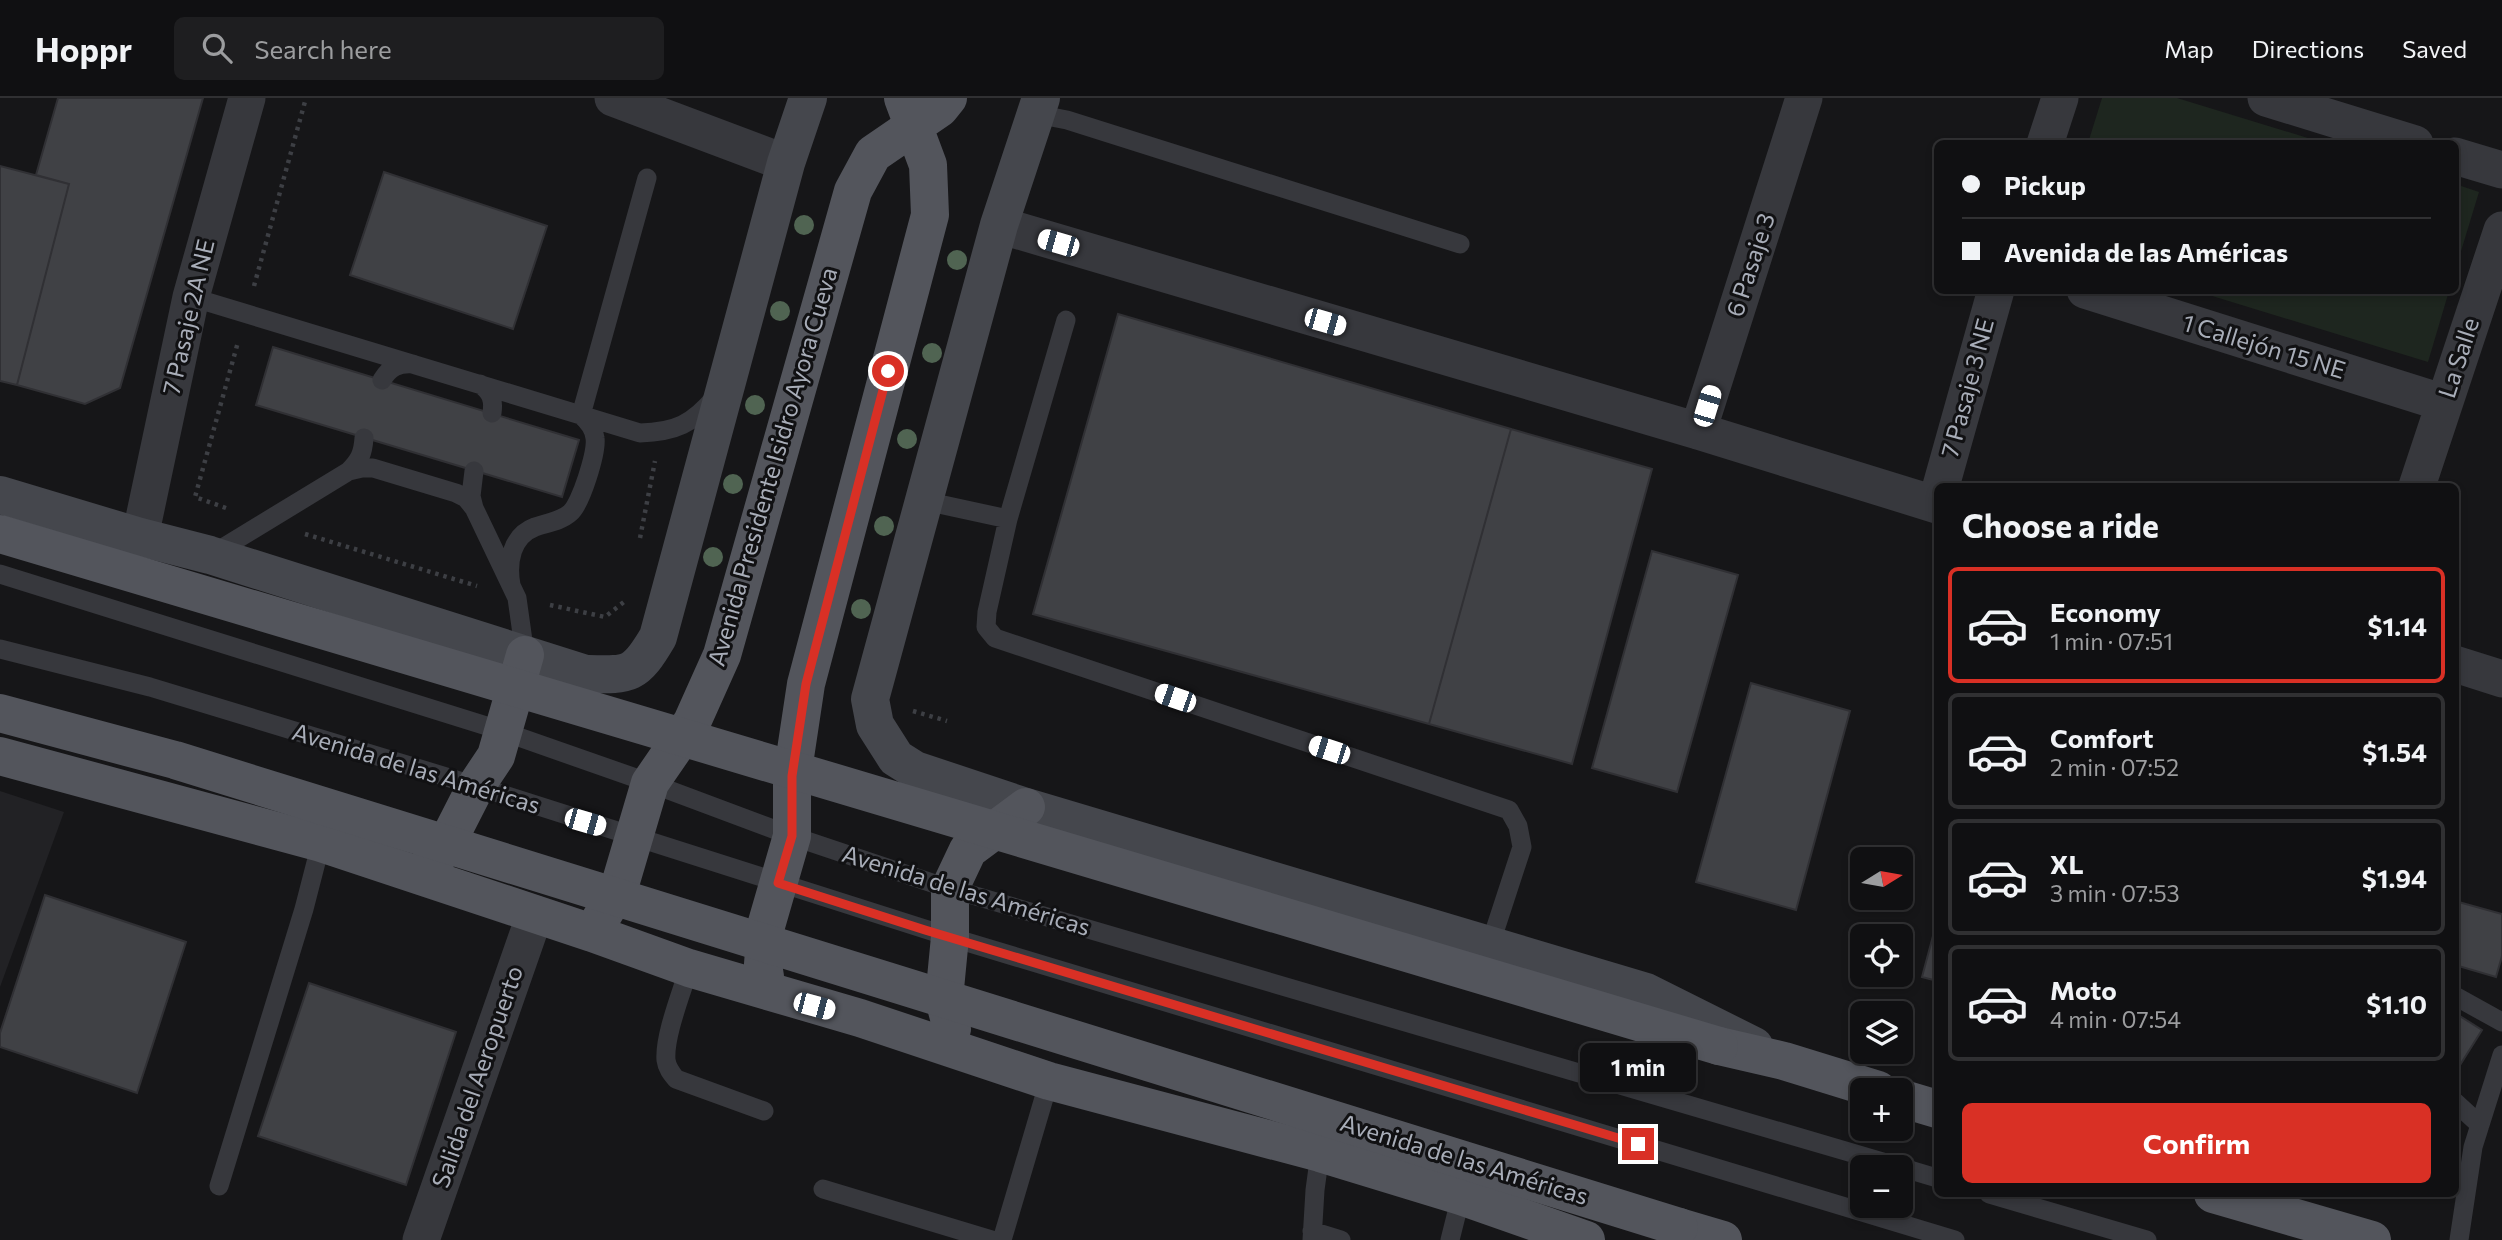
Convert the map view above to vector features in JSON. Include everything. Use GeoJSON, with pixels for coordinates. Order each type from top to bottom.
{"type":"FeatureCollection","features":[{"type":"Feature","properties":{"kind":"main road"},"geometry":{"type":"LineString","coordinates":[[0,495],[210,555],[586,674],[621,675],[642,664],[658,637],[786,163],[808,98]]}},
{"type":"Feature","properties":{"kind":"main road","name":"Avenida Presidente Isidro Ayora Cueva"},"geometry":{"type":"LineString","coordinates":[[592,933],[619,888],[650,783],[692,722],[722,655],[853,191],[873,154],[908,112],[940,107],[948,98]]}},
{"type":"Feature","properties":{"kind":"main road"},"geometry":{"type":"LineString","coordinates":[[1038,106],[999,225],[870,699],[875,725],[896,758],[915,769],[1026,807],[1646,992],[1784,1061]]}},
{"type":"Feature","properties":{"kind":"main road"},"geometry":{"type":"LineString","coordinates":[[769,993],[763,964],[766,926],[792,836],[792,776],[806,684],[930,215],[928,165],[908,112]]}},
{"type":"Feature","properties":{"kind":"main road"},"geometry":{"type":"LineString","coordinates":[[0,534],[1719,1046],[1784,1061],[1850,1081]]}},
{"type":"Feature","properties":{"kind":"main road"},"geometry":{"type":"LineString","coordinates":[[418,874],[435,860],[448,841],[476,786],[496,756],[525,655]]}},
{"type":"Feature","properties":{"kind":"main road","name":"Avenida de las Américas"},"geometry":{"type":"LineString","coordinates":[[0,713],[214,772],[1723,1240]]}},
{"type":"Feature","properties":{"kind":"main road"},"geometry":{"type":"LineString","coordinates":[[0,756],[321,843],[689,968],[860,1018],[1049,1081],[1320,1153],[1461,1196],[1575,1239]]}},
{"type":"Feature","properties":{"kind":"main road"},"geometry":{"type":"LineString","coordinates":[[958,1050],[944,999],[950,937],[950,888],[968,850],[1026,807]]}},
{"type":"Feature","properties":{"kind":"main road"},"geometry":{"type":"LineString","coordinates":[[1913,1101],[1934,1108]]}},
{"type":"Feature","properties":{"kind":"main road"},"geometry":{"type":"LineString","coordinates":[[2235,1197],[2372,1240]]}},
{"type":"Feature","properties":{"kind":"street","name":"7 Pasaje 2A NE"},"geometry":{"type":"LineString","coordinates":[[140,537],[191,297],[247,98]]}},
{"type":"Feature","properties":{"kind":"street"},"geometry":{"type":"LineString","coordinates":[[613,98],[786,163]]}},
{"type":"Feature","properties":{"kind":"street","name":"6 Pasaje 3"},"geometry":{"type":"LineString","coordinates":[[1699,431],[1804,98]]}},
{"type":"Feature","properties":{"kind":"street"},"geometry":{"type":"LineString","coordinates":[[2046,140],[2060,98]]}},
{"type":"Feature","properties":{"kind":"street"},"geometry":{"type":"LineString","coordinates":[[2266,98],[2402,140]]}},
{"type":"Feature","properties":{"kind":"street"},"geometry":{"type":"LineString","coordinates":[[2459,157],[2502,170]]}},
{"type":"Feature","properties":{"kind":"street"},"geometry":{"type":"LineString","coordinates":[[999,225],[1934,498]]}},
{"type":"Feature","properties":{"kind":"street","name":"La Salle"},"geometry":{"type":"LineString","coordinates":[[2418,483],[2502,230]]}},
{"type":"Feature","properties":{"kind":"street","name":"7 Pasaje 3 NE"},"geometry":{"type":"LineString","coordinates":[[1942,483],[1995,294]]}},
{"type":"Feature","properties":{"kind":"street","name":"1 Callejón 15 NE"},"geometry":{"type":"LineString","coordinates":[[2098,294],[2444,403]]}},
{"type":"Feature","properties":{"kind":"street"},"geometry":{"type":"LineString","coordinates":[[2459,665],[2502,678]]}},
{"type":"Feature","properties":{"kind":"street","name":"Salida del Aeropuerto"},"geometry":{"type":"LineString","coordinates":[[421,1240],[535,914]]}},
{"type":"Feature","properties":{"kind":"lane"},"geometry":{"type":"LineString","coordinates":[[1038,106],[1067,120],[1460,244]]}},
{"type":"Feature","properties":{"kind":"lane"},"geometry":{"type":"LineString","coordinates":[[581,415],[647,178]]}},
{"type":"Feature","properties":{"kind":"lane"},"geometry":{"type":"LineString","coordinates":[[191,297],[640,433],[661,433],[685,425],[705,410],[729,380]]}},
{"type":"Feature","properties":{"kind":"lane"},"geometry":{"type":"LineString","coordinates":[[1066,320],[1008,519],[986,627],[995,638],[1509,810],[1518,826],[1522,847],[1490,945]]}},
{"type":"Feature","properties":{"kind":"lane"},"geometry":{"type":"LineString","coordinates":[[382,380],[387,371],[395,366],[403,363],[414,364]]}},
{"type":"Feature","properties":{"kind":"lane"},"geometry":{"type":"LineString","coordinates":[[480,384],[494,403],[492,413]]}},
{"type":"Feature","properties":{"kind":"lane"},"geometry":{"type":"LineString","coordinates":[[511,585],[508,572],[510,560],[520,537],[526,531],[569,515],[581,498],[595,437],[588,421],[581,415]]}},
{"type":"Feature","properties":{"kind":"lane"},"geometry":{"type":"LineString","coordinates":[[210,555],[349,471],[359,461],[364,438]]}},
{"type":"Feature","properties":{"kind":"lane"},"geometry":{"type":"LineString","coordinates":[[349,471],[362,468],[385,472],[456,493],[466,498],[474,508]]}},
{"type":"Feature","properties":{"kind":"lane"},"geometry":{"type":"LineString","coordinates":[[474,471],[471,496],[474,508],[517,598],[525,655]]}},
{"type":"Feature","properties":{"kind":"lane"},"geometry":{"type":"LineString","coordinates":[[925,501],[1008,519]]}},
{"type":"Feature","properties":{"kind":"lane","name":"Avenida de las Américas"},"geometry":{"type":"LineString","coordinates":[[0,575],[503,732],[792,836],[950,888],[1859,1155]]}},
{"type":"Feature","properties":{"kind":"lane","name":"Avenida de las Américas"},"geometry":{"type":"LineString","coordinates":[[0,649],[150,687],[476,786],[950,937],[1955,1240]]}},
{"type":"Feature","properties":{"kind":"lane"},"geometry":{"type":"LineString","coordinates":[[219,1186],[304,908],[321,843]]}},
{"type":"Feature","properties":{"kind":"lane"},"geometry":{"type":"LineString","coordinates":[[689,968],[671,1028],[666,1059],[669,1070],[676,1079],[764,1111]]}},
{"type":"Feature","properties":{"kind":"lane"},"geometry":{"type":"LineString","coordinates":[[2459,998],[2502,1022]]}},
{"type":"Feature","properties":{"kind":"lane"},"geometry":{"type":"LineString","coordinates":[[2459,1240],[2473,1147],[2502,1055]]}},
{"type":"Feature","properties":{"kind":"lane"},"geometry":{"type":"LineString","coordinates":[[1002,1240],[1049,1081]]}},
{"type":"Feature","properties":{"kind":"lane"},"geometry":{"type":"LineString","coordinates":[[2459,1106],[2480,1125]]}},
{"type":"Feature","properties":{"kind":"lane"},"geometry":{"type":"LineString","coordinates":[[1320,1153],[1312,1235],[1341,1240]]}},
{"type":"Feature","properties":{"kind":"lane","name":"Avenida de las Américas"},"geometry":{"type":"LineString","coordinates":[[1913,1171],[1934,1177]]}},
{"type":"Feature","properties":{"kind":"lane"},"geometry":{"type":"LineString","coordinates":[[823,1189],[992,1240]]}},
{"type":"Feature","properties":{"kind":"lane"},"geometry":{"type":"LineString","coordinates":[[1450,1240],[1461,1196]]}},
{"type":"Feature","properties":{"kind":"lane"},"geometry":{"type":"LineString","coordinates":[[1999,1197],[2147,1240]]}},
{"type":"Feature","properties":{"kind":"shaded area"},"geometry":{"type":"Polygon","coordinates":[[[2102,98],[2177,98],[2314,140],[2089,140],[2102,98]]]}},
{"type":"Feature","properties":{"kind":"shaded area"},"geometry":{"type":"Polygon","coordinates":[[[2459,185],[2479,192],[2459,258],[2459,185]]]}},
{"type":"Feature","properties":{"kind":"shaded area"},"geometry":{"type":"Polygon","coordinates":[[[2206,294],[2448,294],[2428,362],[2206,294]]]}},
{"type":"Feature","properties":{"kind":"shaded area"},"geometry":{"type":"Polygon","coordinates":[[[0,791],[64,812],[0,987],[0,791]]]}},
{"type":"Feature","properties":{"kind":"building"},"geometry":{"type":"Polygon","coordinates":[[[58,98],[203,98],[120,388],[85,404],[17,385],[69,184],[36,175],[58,98]]]}},
{"type":"Feature","properties":{"kind":"building"},"geometry":{"type":"Polygon","coordinates":[[[0,166],[69,184],[17,385],[0,381],[0,166]]]}},
{"type":"Feature","properties":{"kind":"building"},"geometry":{"type":"Polygon","coordinates":[[[384,172],[547,226],[513,329],[350,275],[384,172]]]}},
{"type":"Feature","properties":{"kind":"building"},"geometry":{"type":"Polygon","coordinates":[[[1118,314],[1511,429],[1429,724],[1033,614],[1118,314]]]}},
{"type":"Feature","properties":{"kind":"building"},"geometry":{"type":"Polygon","coordinates":[[[273,347],[579,440],[562,497],[256,405],[273,347]]]}},
{"type":"Feature","properties":{"kind":"building"},"geometry":{"type":"Polygon","coordinates":[[[1511,429],[1652,469],[1572,764],[1429,724],[1511,429]]]}},
{"type":"Feature","properties":{"kind":"building"},"geometry":{"type":"Polygon","coordinates":[[[1652,551],[1738,575],[1677,792],[1592,768],[1652,551]]]}},
{"type":"Feature","properties":{"kind":"building"},"geometry":{"type":"Polygon","coordinates":[[[1751,683],[1850,711],[1796,910],[1696,882],[1751,683]]]}},
{"type":"Feature","properties":{"kind":"building"},"geometry":{"type":"Polygon","coordinates":[[[45,895],[186,942],[137,1093],[0,1047],[0,1033],[45,895]]]}},
{"type":"Feature","properties":{"kind":"building"},"geometry":{"type":"Polygon","coordinates":[[[2459,902],[2502,914],[2502,956],[2496,977],[2459,966],[2459,902]]]}},
{"type":"Feature","properties":{"kind":"building"},"geometry":{"type":"Polygon","coordinates":[[[1934,932],[1934,980],[1922,977],[1934,932]]]}},
{"type":"Feature","properties":{"kind":"building"},"geometry":{"type":"Polygon","coordinates":[[[309,983],[456,1032],[406,1185],[258,1136],[309,983]]]}},
{"type":"Feature","properties":{"kind":"building"},"geometry":{"type":"Polygon","coordinates":[[[2459,1016],[2482,1030],[2459,1067],[2459,1016]]]}},
{"type":"Feature","properties":{"kind":"route"},"geometry":{"type":"LineString","coordinates":[[888,371],[806,684],[792,776],[792,836],[778,883],[925,930],[1638,1144]]}}]}
